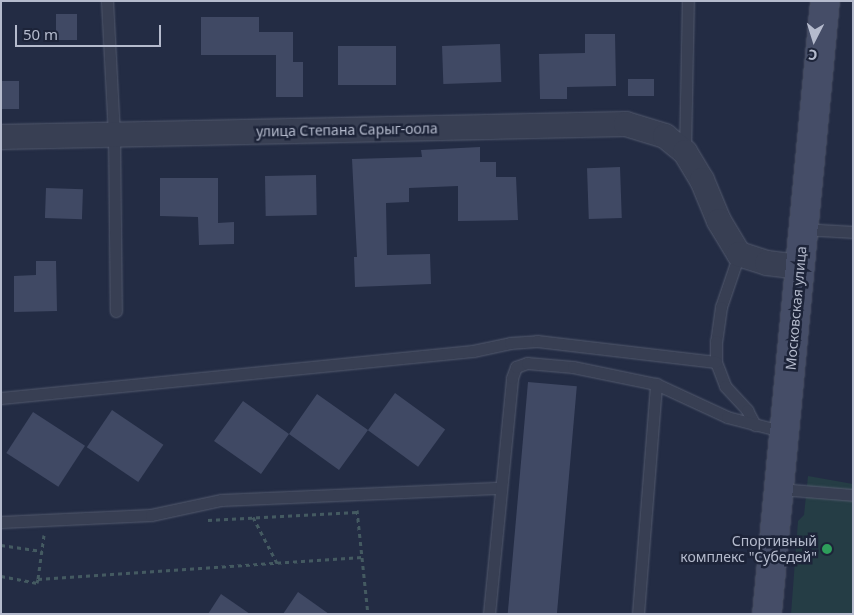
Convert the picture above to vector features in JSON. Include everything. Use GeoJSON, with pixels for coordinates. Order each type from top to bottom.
{"type":"FeatureCollection","features":[{"type":"Feature","properties":{"kind":"main road","name":"Московская улица"},"geometry":{"type":"LineString","coordinates":[[768,614],[825,1]]}},
{"type":"Feature","properties":{"kind":"street","name":"улица Степана Сарыг-оола"},"geometry":{"type":"LineString","coordinates":[[1,137],[626,124],[665,136],[685,152]]}},
{"type":"Feature","properties":{"kind":"street"},"geometry":{"type":"LineString","coordinates":[[685,152],[702,180],[719,221],[739,254],[767,263],[801,267]]}},
{"type":"Feature","properties":{"kind":"lane"},"geometry":{"type":"LineString","coordinates":[[107,1],[114,134],[116,311]]}},
{"type":"Feature","properties":{"kind":"lane"},"geometry":{"type":"LineString","coordinates":[[685,152],[688,1]]}},
{"type":"Feature","properties":{"kind":"lane"},"geometry":{"type":"LineString","coordinates":[[804,229],[853,232]]}},
{"type":"Feature","properties":{"kind":"lane"},"geometry":{"type":"LineString","coordinates":[[739,254],[721,307],[716,362],[725,386],[747,410],[755,424]]}},
{"type":"Feature","properties":{"kind":"lane"},"geometry":{"type":"LineString","coordinates":[[1,398],[472,352],[510,343],[537,341],[716,362]]}},
{"type":"Feature","properties":{"kind":"lane"},"geometry":{"type":"LineString","coordinates":[[489,614],[512,378],[516,367],[527,363],[573,367],[656,384],[726,417],[784,432]]}},
{"type":"Feature","properties":{"kind":"lane"},"geometry":{"type":"LineString","coordinates":[[638,614],[656,384]]}},
{"type":"Feature","properties":{"kind":"lane"},"geometry":{"type":"LineString","coordinates":[[1,522],[151,515],[205,503],[243,499],[501,488]]}},
{"type":"Feature","properties":{"kind":"lane"},"geometry":{"type":"LineString","coordinates":[[779,489],[853,495]]}},
{"type":"Feature","properties":{"kind":"path"},"geometry":{"type":"LineString","coordinates":[[356,494],[368,614]]}},
{"type":"Feature","properties":{"kind":"path"},"geometry":{"type":"LineString","coordinates":[[243,499],[277,563]]}},
{"type":"Feature","properties":{"kind":"path"},"geometry":{"type":"LineString","coordinates":[[1,576],[37,583],[47,519]]}},
{"type":"Feature","properties":{"kind":"path"},"geometry":{"type":"LineString","coordinates":[[1,545],[42,552]]}},
{"type":"Feature","properties":{"kind":"path"},"geometry":{"type":"LineString","coordinates":[[38,578],[362,557]]}},
{"type":"Feature","properties":{"kind":"shaded area","name":"Спортивный комплекс \"Субедей\""},"geometry":{"type":"Polygon","coordinates":[[[808,476],[853,484],[853,614],[791,614],[798,521],[804,515],[808,476]]]}},
{"type":"Feature","properties":{"kind":"building"},"geometry":{"type":"Polygon","coordinates":[[[56,14],[77,14],[77,40],[56,40],[56,14]]]}},
{"type":"Feature","properties":{"kind":"building"},"geometry":{"type":"Polygon","coordinates":[[[201,17],[259,17],[259,32],[293,32],[293,62],[303,62],[303,97],[276,97],[276,55],[201,55],[201,17]]]}},
{"type":"Feature","properties":{"kind":"building"},"geometry":{"type":"Polygon","coordinates":[[[585,34],[615,34],[616,86],[567,87],[567,99],[540,99],[539,54],[585,53],[585,34]]]}},
{"type":"Feature","properties":{"kind":"building"},"geometry":{"type":"Polygon","coordinates":[[[500,44],[501,82],[443,84],[442,46],[500,44]]]}},
{"type":"Feature","properties":{"kind":"building"},"geometry":{"type":"Polygon","coordinates":[[[338,46],[396,46],[396,85],[338,85],[338,46]]]}},
{"type":"Feature","properties":{"kind":"building"},"geometry":{"type":"Polygon","coordinates":[[[628,79],[654,79],[654,96],[628,96],[628,79]]]}},
{"type":"Feature","properties":{"kind":"building"},"geometry":{"type":"Polygon","coordinates":[[[1,81],[19,81],[19,109],[1,109],[1,81]]]}},
{"type":"Feature","properties":{"kind":"building"},"geometry":{"type":"Polygon","coordinates":[[[480,147],[480,162],[496,162],[496,177],[516,177],[518,220],[458,221],[458,186],[409,188],[409,202],[386,203],[387,255],[430,254],[431,284],[355,287],[354,257],[357,257],[352,159],[422,157],[421,150],[480,147]]]}},
{"type":"Feature","properties":{"kind":"building"},"geometry":{"type":"Polygon","coordinates":[[[620,167],[622,218],[589,219],[587,168],[620,167]]]}},
{"type":"Feature","properties":{"kind":"building"},"geometry":{"type":"Polygon","coordinates":[[[316,175],[317,215],[266,216],[265,176],[316,175]]]}},
{"type":"Feature","properties":{"kind":"building"},"geometry":{"type":"Polygon","coordinates":[[[160,178],[218,178],[218,223],[234,222],[234,244],[199,245],[198,217],[160,216],[160,178]]]}},
{"type":"Feature","properties":{"kind":"building"},"geometry":{"type":"Polygon","coordinates":[[[46,188],[83,189],[82,219],[45,218],[46,188]]]}},
{"type":"Feature","properties":{"kind":"building"},"geometry":{"type":"Polygon","coordinates":[[[36,261],[56,261],[57,311],[14,312],[14,276],[36,275],[36,261]]]}},
{"type":"Feature","properties":{"kind":"building"},"geometry":{"type":"Polygon","coordinates":[[[528,382],[577,386],[557,614],[508,614],[528,382]]]}},
{"type":"Feature","properties":{"kind":"building"},"geometry":{"type":"Polygon","coordinates":[[[395,393],[445,429],[418,467],[368,430],[395,393]]]}},
{"type":"Feature","properties":{"kind":"building"},"geometry":{"type":"Polygon","coordinates":[[[317,394],[368,430],[339,470],[289,434],[317,394]]]}},
{"type":"Feature","properties":{"kind":"building"},"geometry":{"type":"Polygon","coordinates":[[[243,401],[289,434],[261,474],[214,441],[243,401]]]}},
{"type":"Feature","properties":{"kind":"building"},"geometry":{"type":"Polygon","coordinates":[[[112,410],[163,445],[138,482],[87,447],[112,410]]]}},
{"type":"Feature","properties":{"kind":"building"},"geometry":{"type":"Polygon","coordinates":[[[33,412],[85,446],[58,487],[6,453],[33,412]]]}},
{"type":"Feature","properties":{"kind":"building"},"geometry":{"type":"Polygon","coordinates":[[[298,592],[329,614],[283,614],[298,592]]]}},
{"type":"Feature","properties":{"kind":"building"},"geometry":{"type":"Polygon","coordinates":[[[221,594],[250,614],[208,614],[221,594]]]}},
{"type":"Feature","properties":{"kind":"place","name":"Спортивный комплекс \"Субедей\""},"geometry":{"type":"Point","coordinates":[827,549]}}]}
